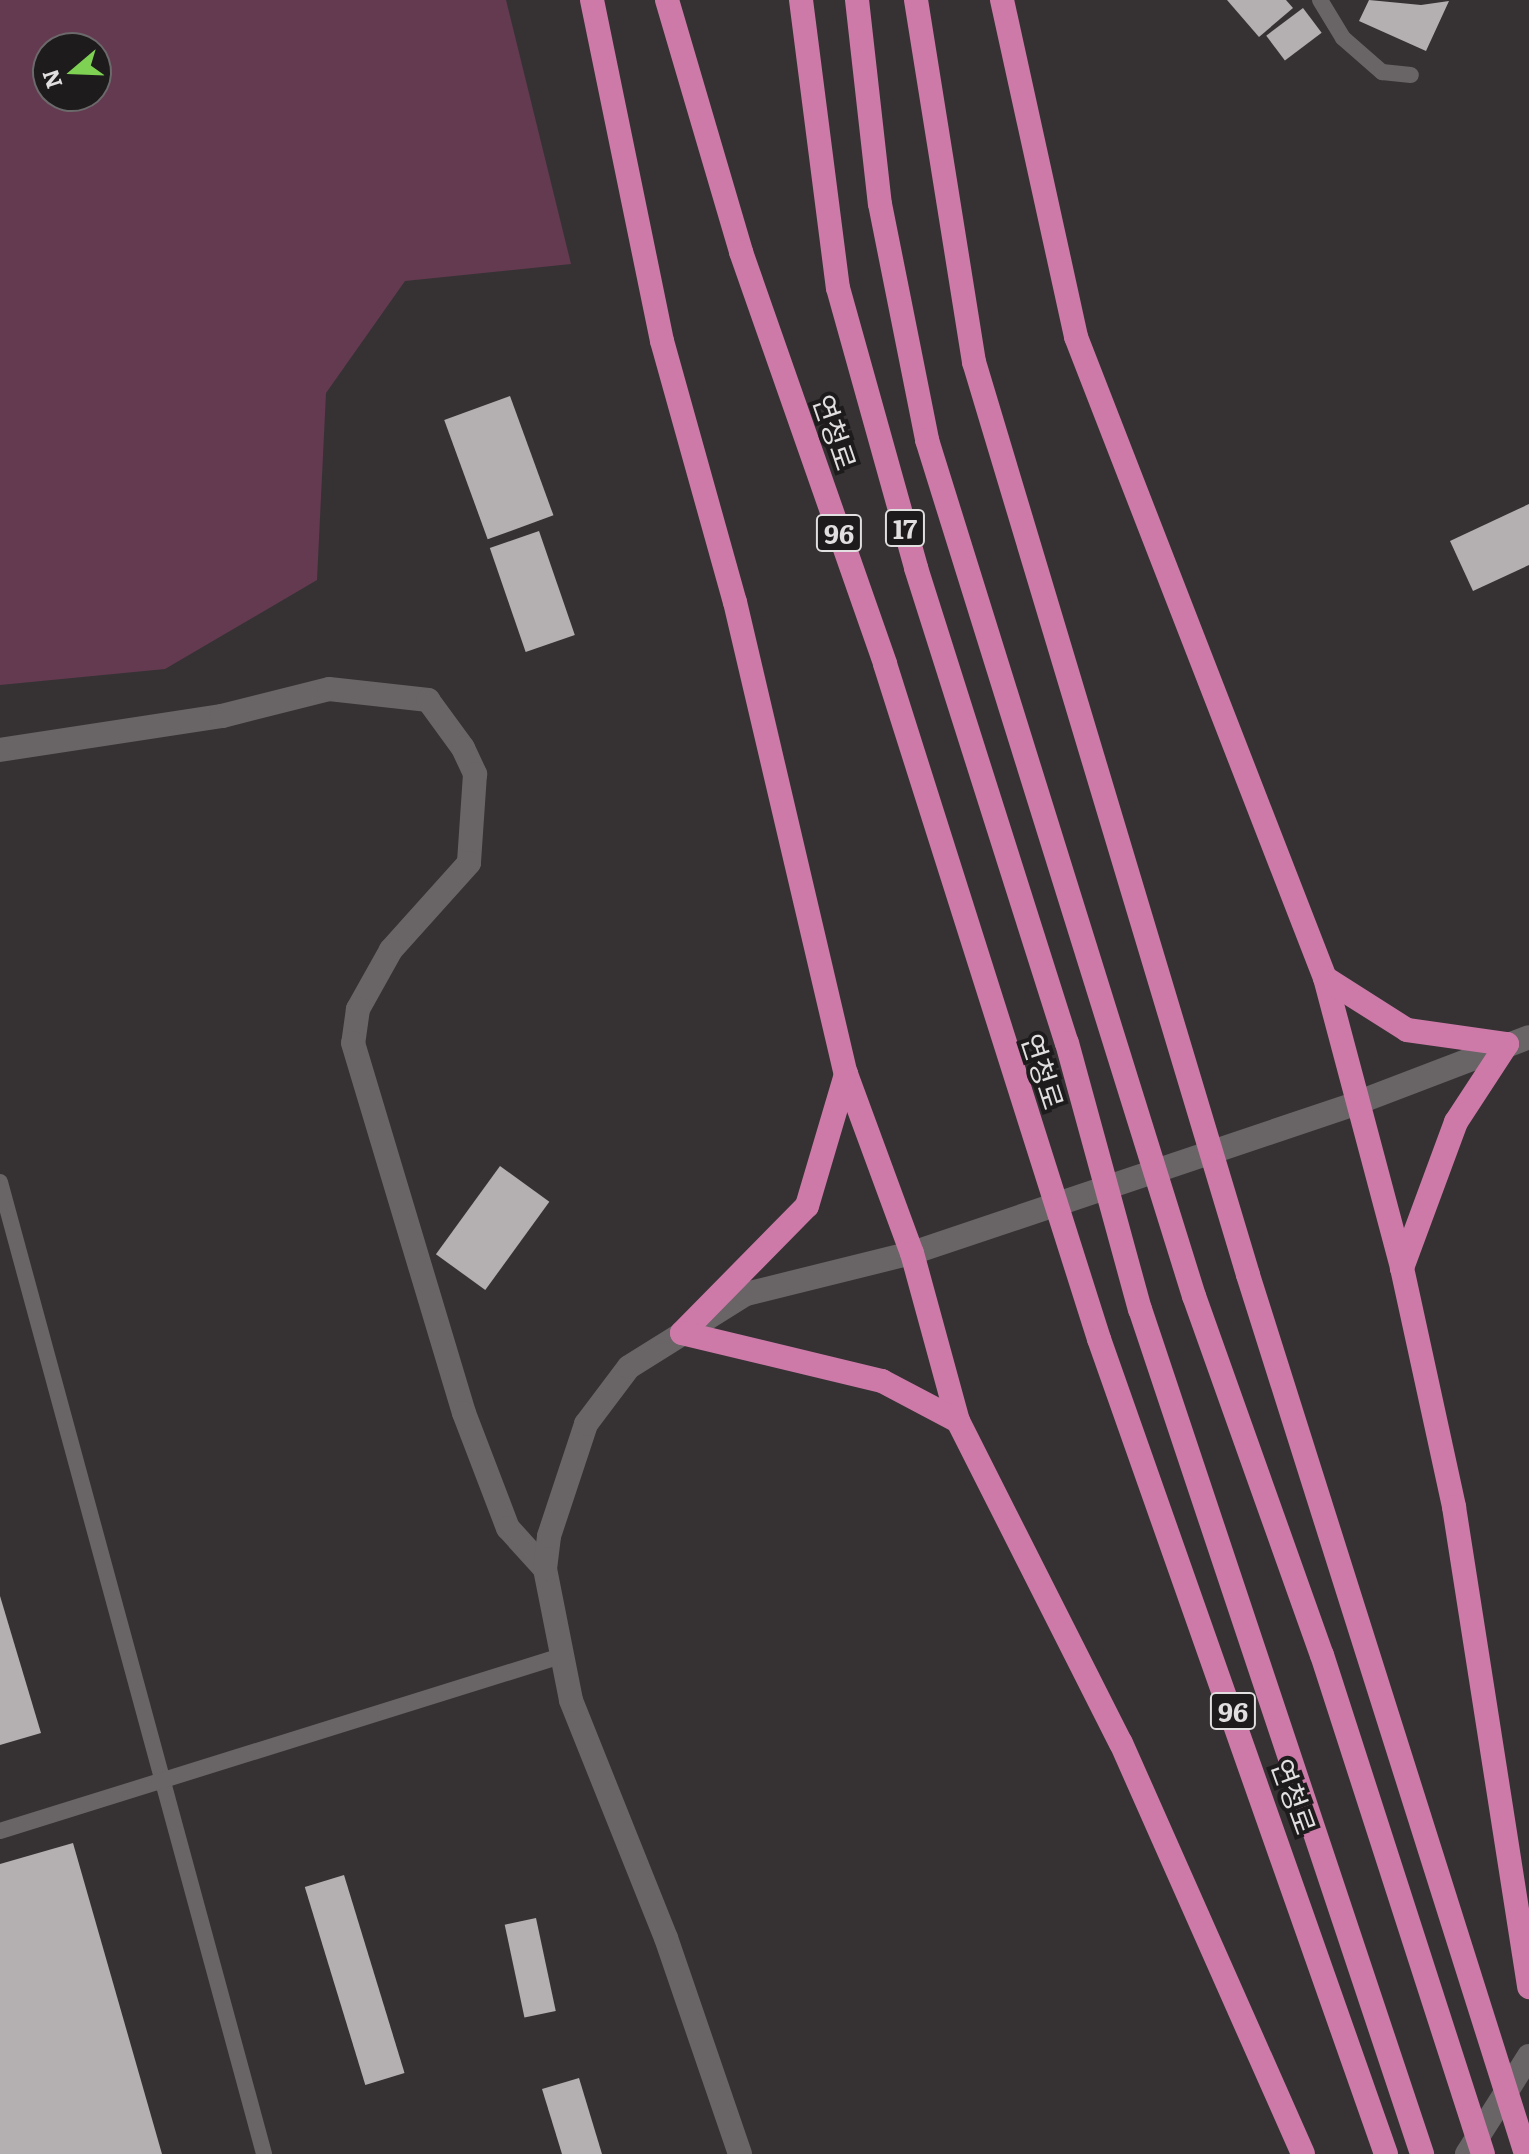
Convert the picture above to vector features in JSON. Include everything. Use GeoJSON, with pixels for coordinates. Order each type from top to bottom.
{"type":"FeatureCollection","features":[{"type":"Feature","properties":{"kind":"highway"},"geometry":{"type":"LineString","coordinates":[[590,0],[662,341],[735,602],[846,1074],[912,1253],[958,1421],[1121,1743],[1299,2143]]}},
{"type":"Feature","properties":{"kind":"highway","name":"연청로"},"geometry":{"type":"LineString","coordinates":[[667,0],[741,252],[885,664],[1099,1339],[1366,2083],[1386,2154]]}},
{"type":"Feature","properties":{"kind":"highway","name":"연청로"},"geometry":{"type":"LineString","coordinates":[[801,0],[838,288],[916,568],[1067,1043],[1140,1309],[1400,2080],[1422,2154]]}},
{"type":"Feature","properties":{"kind":"highway","name":"17"},"geometry":{"type":"LineString","coordinates":[[857,0],[880,204],[927,440],[1194,1296],[1438,2005],[1483,2154]]}},
{"type":"Feature","properties":{"kind":"highway"},"geometry":{"type":"LineString","coordinates":[[916,0],[974,362],[1248,1275],[1526,2154]]}},
{"type":"Feature","properties":{"kind":"highway"},"geometry":{"type":"LineString","coordinates":[[1002,0],[1076,337],[1325,978],[1354,1104],[1402,1268],[1454,1507],[1529,1987]]}},
{"type":"Feature","properties":{"kind":"highway"},"geometry":{"type":"LineString","coordinates":[[1325,978],[1407,1030],[1518,1040]]}},
{"type":"Feature","properties":{"kind":"highway"},"geometry":{"type":"LineString","coordinates":[[1402,1268],[1456,1122],[1518,1040]]}},
{"type":"Feature","properties":{"kind":"highway"},"geometry":{"type":"LineString","coordinates":[[682,1333],[807,1206],[846,1074]]}},
{"type":"Feature","properties":{"kind":"highway"},"geometry":{"type":"LineString","coordinates":[[682,1333],[882,1381],[958,1421]]}},
{"type":"Feature","properties":{"kind":"street"},"geometry":{"type":"LineString","coordinates":[[0,750],[222,716],[329,689],[428,700],[463,748],[475,774],[469,863],[391,950],[358,1009],[353,1043],[464,1413],[508,1528],[545,1569]]}},
{"type":"Feature","properties":{"kind":"street"},"geometry":{"type":"LineString","coordinates":[[740,2154],[561,1656],[545,1569],[560,1485],[586,1424],[629,1367],[746,1294],[912,1253],[1354,1104],[1518,1040]]}},
{"type":"Feature","properties":{"kind":"street"},"geometry":{"type":"LineString","coordinates":[[1467,2154],[1529,2056]]}},
{"type":"Feature","properties":{"kind":"lane"},"geometry":{"type":"LineString","coordinates":[[1320,0],[1343,38],[1382,72],[1411,75]]}},
{"type":"Feature","properties":{"kind":"lane"},"geometry":{"type":"LineString","coordinates":[[0,1182],[264,2154]]}},
{"type":"Feature","properties":{"kind":"lane"},"geometry":{"type":"LineString","coordinates":[[0,1831],[561,1656]]}},
{"type":"Feature","properties":{"kind":"shaded area"},"geometry":{"type":"Polygon","coordinates":[[[0,0],[506,0],[571,264],[405,281],[326,393],[317,580],[165,669],[0,685],[0,0]]]}},
{"type":"Feature","properties":{"kind":"building"},"geometry":{"type":"Polygon","coordinates":[[[1227,0],[1286,0],[1293,8],[1259,37],[1227,0]]]}},
{"type":"Feature","properties":{"kind":"building"},"geometry":{"type":"Polygon","coordinates":[[[1369,0],[1421,5],[1449,1],[1426,51],[1359,21],[1369,0]]]}},
{"type":"Feature","properties":{"kind":"building"},"geometry":{"type":"Polygon","coordinates":[[[1303,8],[1322,33],[1285,60],[1266,36],[1303,8]]]}},
{"type":"Feature","properties":{"kind":"building"},"geometry":{"type":"Polygon","coordinates":[[[510,396],[553,515],[488,539],[444,420],[510,396]]]}},
{"type":"Feature","properties":{"kind":"building"},"geometry":{"type":"Polygon","coordinates":[[[1529,504],[1529,565],[1473,591],[1450,541],[1529,504]]]}},
{"type":"Feature","properties":{"kind":"building"},"geometry":{"type":"Polygon","coordinates":[[[539,531],[575,635],[526,652],[490,548],[539,531]]]}},
{"type":"Feature","properties":{"kind":"building"},"geometry":{"type":"Polygon","coordinates":[[[500,1166],[549,1202],[485,1290],[436,1254],[500,1166]]]}},
{"type":"Feature","properties":{"kind":"building"},"geometry":{"type":"Polygon","coordinates":[[[0,1596],[41,1733],[0,1745],[0,1596]]]}},
{"type":"Feature","properties":{"kind":"building"},"geometry":{"type":"Polygon","coordinates":[[[73,1843],[162,2154],[0,2154],[0,1864],[73,1843]]]}},
{"type":"Feature","properties":{"kind":"building"},"geometry":{"type":"Polygon","coordinates":[[[344,1875],[405,2073],[365,2085],[305,1887],[344,1875]]]}},
{"type":"Feature","properties":{"kind":"building"},"geometry":{"type":"Polygon","coordinates":[[[536,1918],[556,2011],[524,2018],[505,1925],[536,1918]]]}},
{"type":"Feature","properties":{"kind":"building"},"geometry":{"type":"Polygon","coordinates":[[[579,2078],[602,2154],[562,2154],[542,2089],[579,2078]]]}}]}
